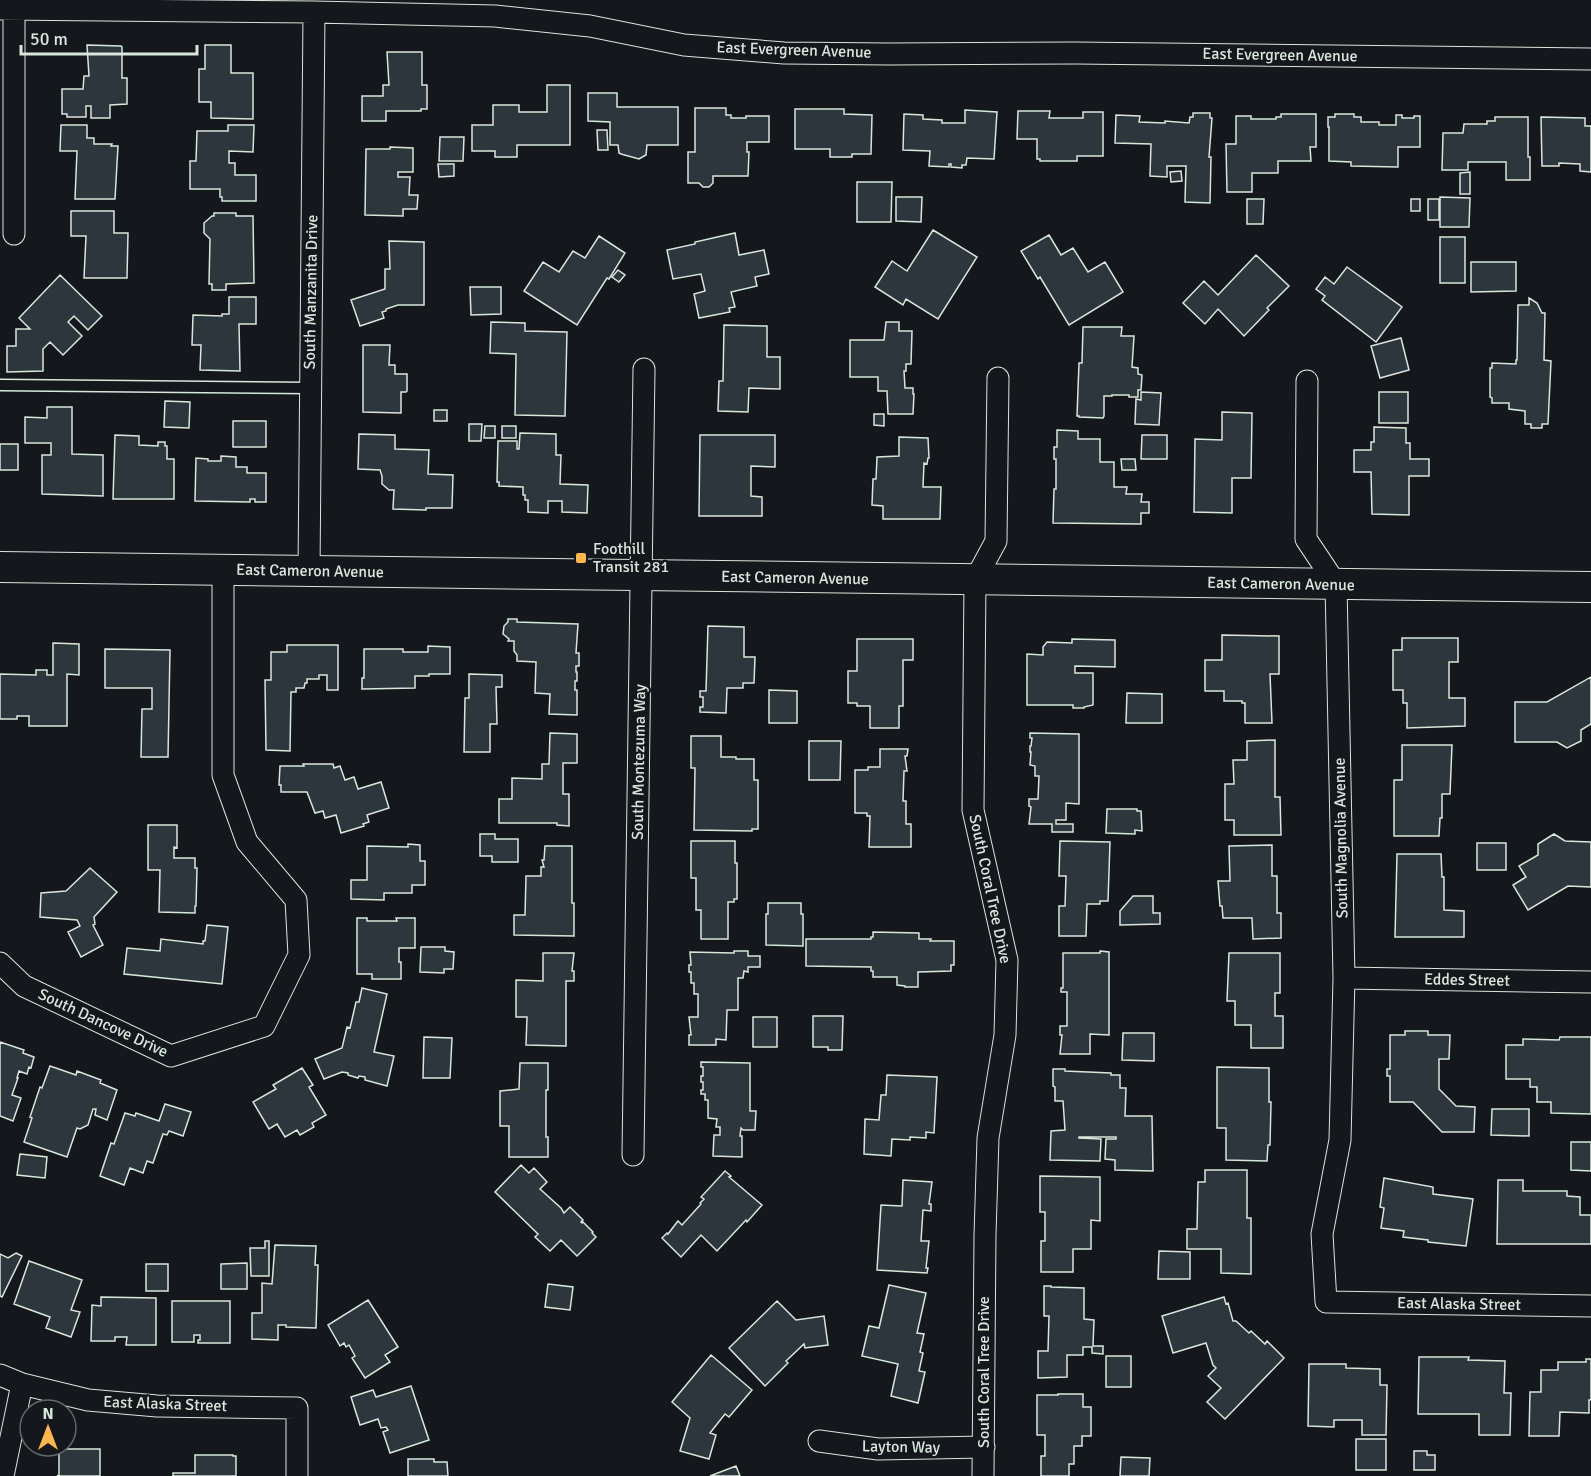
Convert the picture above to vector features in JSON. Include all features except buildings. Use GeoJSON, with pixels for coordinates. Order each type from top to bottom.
{"type":"FeatureCollection","features":[{"type":"Feature","properties":{"kind":"main road","name":"East Cameron Avenue"},"geometry":{"type":"LineString","coordinates":[[0,567],[1591,588]]}},
{"type":"Feature","properties":{"kind":"street","name":"East Evergreen Avenue"},"geometry":{"type":"LineString","coordinates":[[7,9],[495,16],[590,26],[684,45],[784,53],[1075,53],[1591,59]]}},
{"type":"Feature","properties":{"kind":"street"},"geometry":{"type":"LineString","coordinates":[[7,9],[14,234]]}},
{"type":"Feature","properties":{"kind":"street","name":"South Manzanita Drive"},"geometry":{"type":"LineString","coordinates":[[309,572],[314,12]]}},
{"type":"Feature","properties":{"kind":"street","name":"South Montezuma Way"},"geometry":{"type":"LineString","coordinates":[[633,1155],[644,369]]}},
{"type":"Feature","properties":{"kind":"street","name":"South Coral Tree Drive"},"geometry":{"type":"LineString","coordinates":[[983,1476],[988,1138],[1005,1035],[1007,960],[973,810],[975,580],[996,541],[998,378]]}},
{"type":"Feature","properties":{"kind":"street"},"geometry":{"type":"LineString","coordinates":[[1307,381],[1306,539],[1336,584]]}},
{"type":"Feature","properties":{"kind":"street","name":"South Dancove Drive"},"geometry":{"type":"LineString","coordinates":[[0,963],[24,986],[171,1056],[264,1026],[299,955],[296,900],[247,842],[223,775],[223,570]]}},
{"type":"Feature","properties":{"kind":"street","name":"South Magnolia Avenue"},"geometry":{"type":"LineString","coordinates":[[1326,1302],[1322,1234],[1340,1140],[1344,978],[1336,584]]}},
{"type":"Feature","properties":{"kind":"street","name":"Eddes Street"},"geometry":{"type":"LineString","coordinates":[[1344,978],[1591,982]]}},
{"type":"Feature","properties":{"kind":"street","name":"East Alaska Street"},"geometry":{"type":"LineString","coordinates":[[1326,1302],[1591,1306]]}},
{"type":"Feature","properties":{"kind":"street","name":"East Alaska Street"},"geometry":{"type":"LineString","coordinates":[[0,1375],[22,1384],[88,1401],[157,1406],[297,1408],[297,1476]]}},
{"type":"Feature","properties":{"kind":"street"},"geometry":{"type":"LineString","coordinates":[[3,1476],[22,1384]]}},
{"type":"Feature","properties":{"kind":"street","name":"Layton Way"},"geometry":{"type":"LineString","coordinates":[[819,1441],[878,1449],[984,1448]]}},
{"type":"Feature","properties":{"kind":"lane"},"geometry":{"type":"LineString","coordinates":[[0,385],[310,388]]}},
{"type":"Feature","properties":{"kind":"place","name":"Foothill Transit 281"},"geometry":{"type":"Point","coordinates":[581,558]}}]}
